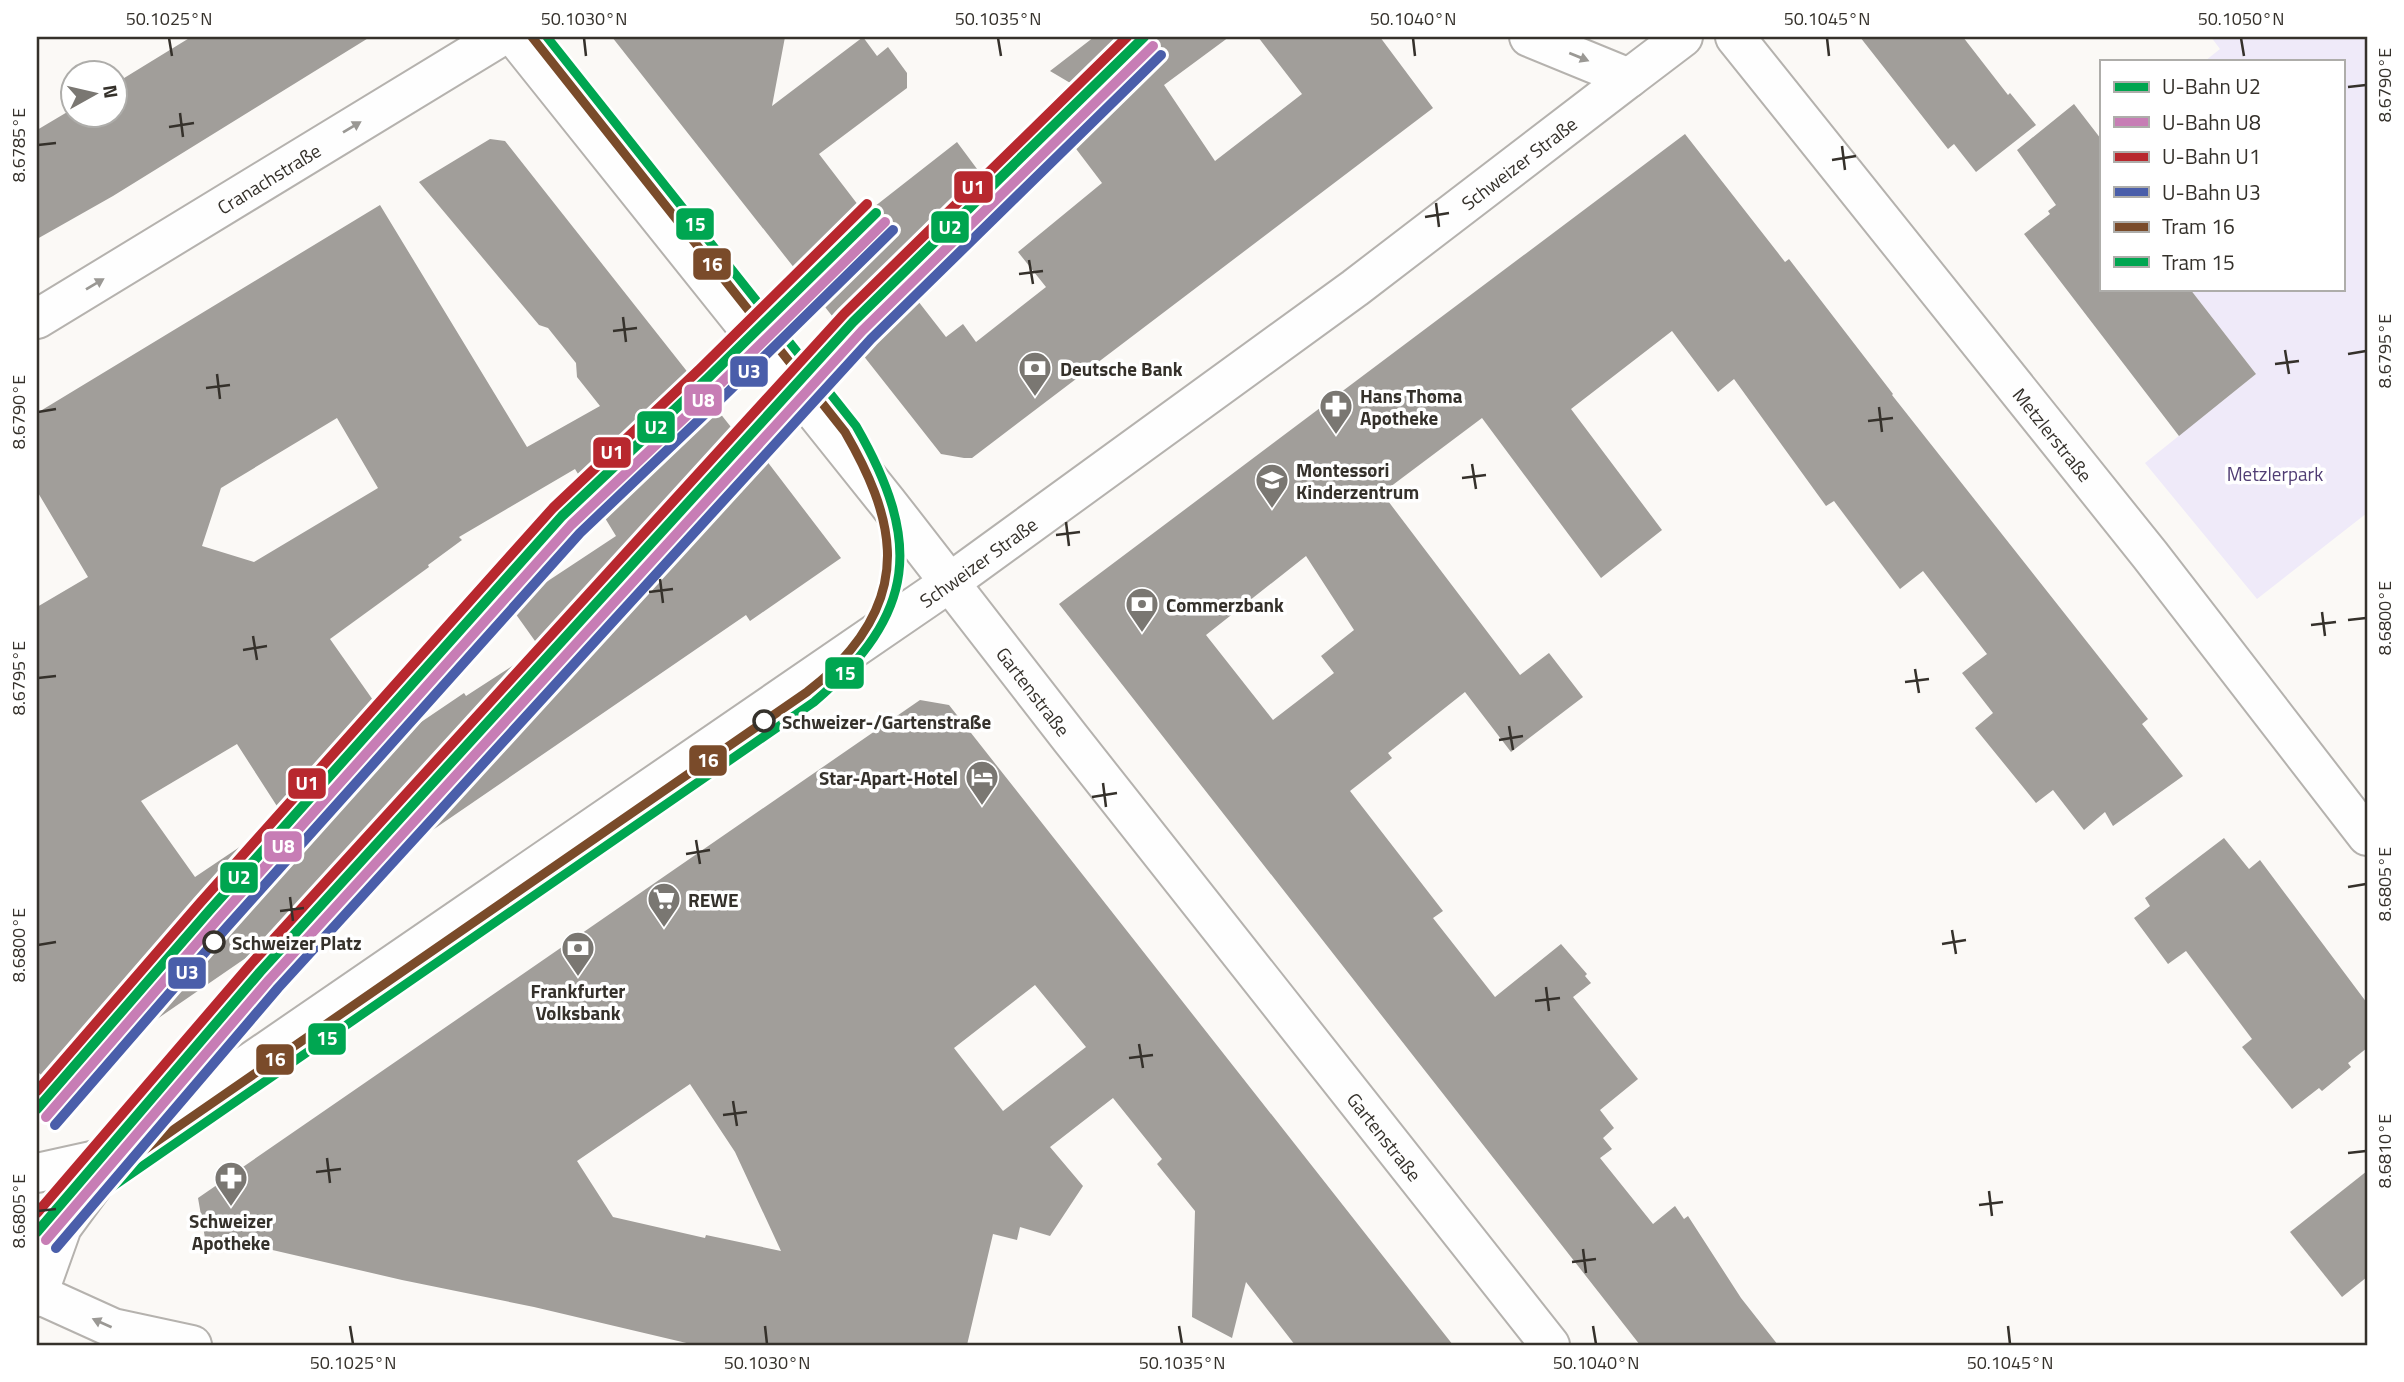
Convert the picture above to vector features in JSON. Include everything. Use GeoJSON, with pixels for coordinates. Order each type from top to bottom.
{"type":"FeatureCollection","features":[{"type":"Feature","properties":{"kind":"street","name":"Cranachstraße"},"geometry":{"type":"LineString","coordinates":[[37,319],[500,37]]}},
{"type":"Feature","properties":{"kind":"street","name":"Gartenstraße"},"geometry":{"type":"LineString","coordinates":[[515,37],[950,583],[1550,1345]]}},
{"type":"Feature","properties":{"kind":"street"},"geometry":{"type":"LineString","coordinates":[[1529,37],[1629,78]]}},
{"type":"Feature","properties":{"kind":"street","name":"Schweizer Straße"},"geometry":{"type":"LineString","coordinates":[[114,1156],[950,583],[1355,288],[1683,37]]}},
{"type":"Feature","properties":{"kind":"street","name":"Metzlerstraße"},"geometry":{"type":"LineString","coordinates":[[1735,37],[2150,555],[2367,836]]}},
{"type":"Feature","properties":{"kind":"street"},"geometry":{"type":"LineString","coordinates":[[37,1174],[114,1156]]}},
{"type":"Feature","properties":{"kind":"street"},"geometry":{"type":"LineString","coordinates":[[114,1156],[62,1227],[37,1295],[113,1328],[192,1345]]}},
{"type":"Feature","properties":{"kind":"green space","name":"Metzlerpark"},"geometry":{"type":"Polygon","coordinates":[[[2211,37],[2367,37],[2367,513],[2257,599],[2145,463],[2256,374],[2191,290],[2344,290],[2344,60],[2206,60],[2220,49],[2211,37]]]}},
{"type":"Feature","properties":{"kind":"building"},"geometry":{"type":"Polygon","coordinates":[[[191,37],[370,37],[113,196],[37,239],[37,130],[60,116],[60,130],[130,130],[130,74],[191,37]]]}},
{"type":"Feature","properties":{"kind":"building"},"geometry":{"type":"Polygon","coordinates":[[[612,37],[785,37],[772,106],[863,37],[877,56],[888,47],[907,73],[907,88],[819,154],[865,214],[957,142],[983,177],[975,184],[988,203],[897,274],[946,337],[963,324],[976,342],[1046,287],[1018,252],[1102,183],[1061,129],[1099,100],[1050,71],[1094,37],[1229,37],[1164,85],[1215,161],[1302,94],[1258,37],[1380,37],[1433,108],[972,458],[964,458],[941,454],[612,37]]]}},
{"type":"Feature","properties":{"kind":"building"},"geometry":{"type":"Polygon","coordinates":[[[1860,37],[1963,37],[2008,95],[2010,93],[2036,125],[1976,172],[1954,144],[1948,149],[1860,37]]]}},
{"type":"Feature","properties":{"kind":"building"},"geometry":{"type":"Polygon","coordinates":[[[2074,104],[2100,138],[2100,290],[2191,290],[2256,374],[2179,436],[2024,234],[2050,214],[2048,211],[2056,205],[2017,150],[2074,104]]]}},
{"type":"Feature","properties":{"kind":"building"},"geometry":{"type":"Polygon","coordinates":[[[1685,134],[1785,262],[1789,259],[1892,395],[2148,719],[2142,724],[2183,776],[2113,826],[2105,812],[2084,830],[2053,790],[2036,803],[1975,728],[1993,713],[1962,673],[1987,654],[1923,571],[1900,589],[1834,501],[1826,506],[1734,379],[1718,392],[1672,331],[1571,409],[1662,530],[1601,578],[1482,418],[1382,493],[1520,675],[1549,653],[1583,697],[1511,752],[1465,692],[1388,753],[1392,758],[1350,791],[1443,911],[1433,918],[1495,997],[1561,944],[1587,974],[1585,976],[1591,983],[1573,997],[1638,1079],[1600,1110],[1614,1128],[1603,1138],[1612,1149],[1600,1158],[1653,1224],[1675,1206],[1684,1219],[1688,1216],[1741,1298],[1778,1345],[1640,1345],[1059,604],[1685,134]],[[1306,556],[1206,635],[1273,720],[1334,673],[1321,656],[1354,630],[1306,556]]]}},
{"type":"Feature","properties":{"kind":"building"},"geometry":{"type":"Polygon","coordinates":[[[490,139],[505,141],[757,460],[763,456],[841,558],[750,621],[746,615],[55,1089],[37,1071],[37,607],[88,577],[37,491],[37,413],[380,205],[527,447],[600,406],[577,377],[576,363],[548,328],[539,325],[419,182],[490,139]],[[337,418],[221,488],[202,546],[254,562],[378,488],[337,418]],[[575,469],[459,537],[462,540],[428,565],[429,567],[330,639],[399,737],[464,693],[466,696],[540,648],[510,606],[616,536],[575,469]],[[237,744],[141,801],[195,877],[284,817],[237,744]]]}},
{"type":"Feature","properties":{"kind":"building"},"geometry":{"type":"Polygon","coordinates":[[[920,700],[949,705],[1453,1345],[1295,1345],[1246,1282],[1232,1338],[1192,1317],[1195,1211],[1157,1164],[1162,1159],[1113,1098],[1050,1147],[1083,1186],[1050,1236],[1020,1227],[1017,1240],[993,1234],[967,1345],[695,1345],[247,1244],[246,1247],[205,1238],[198,1198],[920,700]],[[1035,985],[954,1048],[1003,1111],[1086,1047],[1035,985]],[[690,1084],[577,1161],[613,1217],[705,1238],[706,1235],[781,1251],[735,1152],[690,1084]]]}},
{"type":"Feature","properties":{"kind":"building"},"geometry":{"type":"Polygon","coordinates":[[[2224,838],[2249,869],[2260,860],[2367,1003],[2367,1048],[2348,1063],[2351,1067],[2322,1091],[2319,1088],[2292,1109],[2242,1047],[2252,1039],[2186,951],[2168,964],[2134,918],[2150,906],[2145,898],[2224,838]]]}},
{"type":"Feature","properties":{"kind":"building"},"geometry":{"type":"Polygon","coordinates":[[[2367,1171],[2367,1277],[2342,1297],[2290,1232],[2367,1171]]]}},
{"type":"Feature","properties":{"kind":"metro line","name":"U1"},"geometry":{"type":"LineString","coordinates":[[37,1213],[251,964],[844,314],[1127,37]]}},
{"type":"Feature","properties":{"kind":"metro line","name":"U2"},"geometry":{"type":"LineString","coordinates":[[37,1232],[260,972],[853,322],[1144,37]]}},
{"type":"Feature","properties":{"kind":"metro line","name":"U8"},"geometry":{"type":"LineString","coordinates":[[46,1240],[269,980],[862,331],[1153,46]]}},
{"type":"Feature","properties":{"kind":"metro line","name":"U3"},"geometry":{"type":"LineString","coordinates":[[56,1248],[278,988],[871,339],[1161,55]]}},
{"type":"Feature","properties":{"kind":"metro line","name":"U1"},"geometry":{"type":"LineString","coordinates":[[37,1091],[200,903],[553,508],[700,369],[867,204]]}},
{"type":"Feature","properties":{"kind":"metro line","name":"U2"},"geometry":{"type":"LineString","coordinates":[[37,1109],[209,911],[562,516],[876,213]]}},
{"type":"Feature","properties":{"kind":"metro line","name":"U8"},"geometry":{"type":"LineString","coordinates":[[46,1117],[218,919],[571,525],[885,222]]}},
{"type":"Feature","properties":{"kind":"metro line","name":"U3"},"geometry":{"type":"LineString","coordinates":[[55,1125],[227,927],[580,533],[893,230]]}},
{"type":"Feature","properties":{"kind":"tram line","name":"16"},"geometry":{"type":"LineString","coordinates":[[37,1224],[807,692],[839,663],[862,635],[877,607],[886,578],[887,550],[883,522],[875,492],[845,432],[532,37]]}},
{"type":"Feature","properties":{"kind":"tram line","name":"15"},"geometry":{"type":"LineString","coordinates":[[44,1234],[814,702],[848,669],[874,638],[890,606],[899,574],[899,540],[892,505],[877,467],[856,426],[547,37]]}},
{"type":"Feature","properties":{"kind":"place","name":"Deutsche Bank"},"geometry":{"type":"Point","coordinates":[1035,398]}},
{"type":"Feature","properties":{"kind":"place","name":"Hans Thoma Apotheke"},"geometry":{"type":"Point","coordinates":[1336,436]}},
{"type":"Feature","properties":{"kind":"place","name":"Montessori Kinderzentrum"},"geometry":{"type":"Point","coordinates":[1272,510]}},
{"type":"Feature","properties":{"kind":"place","name":"Commerzbank"},"geometry":{"type":"Point","coordinates":[1142,634]}},
{"type":"Feature","properties":{"kind":"place","name":"Schweizer-/Gartenstraße"},"geometry":{"type":"Point","coordinates":[764,721]}},
{"type":"Feature","properties":{"kind":"place","name":"Star-Apart-Hotel"},"geometry":{"type":"Point","coordinates":[982,807]}},
{"type":"Feature","properties":{"kind":"place","name":"REWE"},"geometry":{"type":"Point","coordinates":[664,929]}},
{"type":"Feature","properties":{"kind":"place","name":"Schweizer Platz"},"geometry":{"type":"Point","coordinates":[214,942]}},
{"type":"Feature","properties":{"kind":"place","name":"Frankfurter Volksbank"},"geometry":{"type":"Point","coordinates":[578,978]}},
{"type":"Feature","properties":{"kind":"place","name":"Schweizer Apotheke"},"geometry":{"type":"Point","coordinates":[231,1208]}}]}
